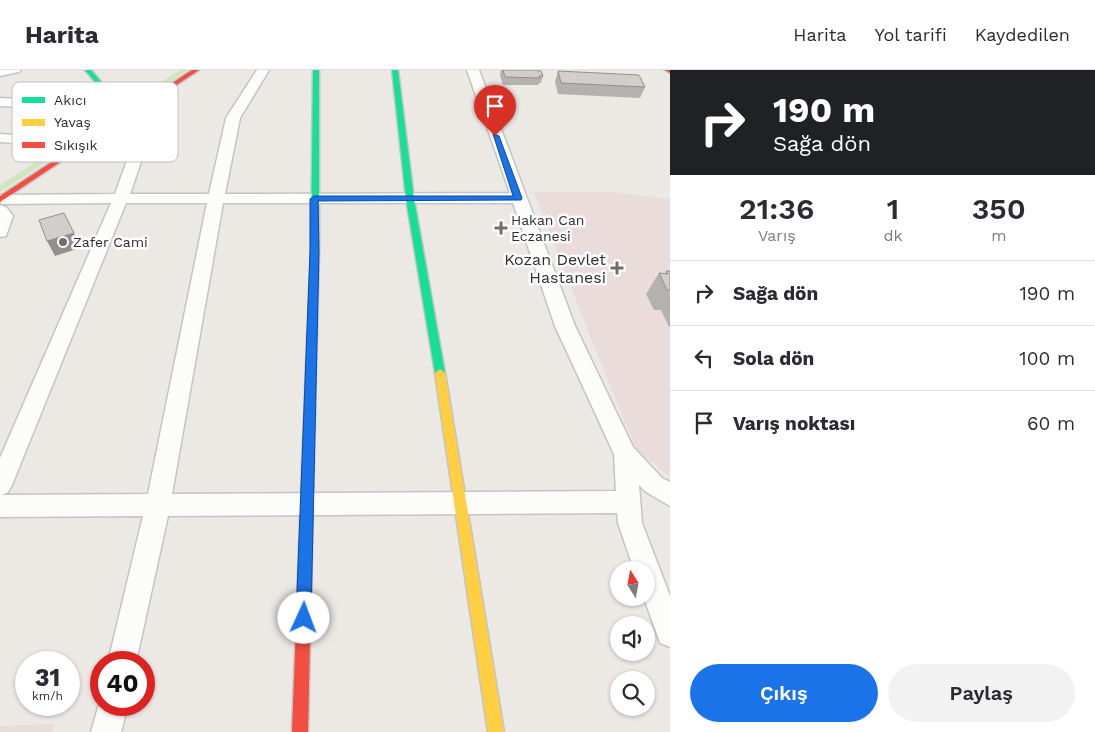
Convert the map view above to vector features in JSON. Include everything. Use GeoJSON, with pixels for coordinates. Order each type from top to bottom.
{"type":"FeatureCollection","features":[{"type":"Feature","properties":{"kind":"main road"},"geometry":{"type":"LineString","coordinates":[[171,82],[196,70]]}},
{"type":"Feature","properties":{"kind":"main road"},"geometry":{"type":"LineString","coordinates":[[300,732],[315,251],[316,70]]}},
{"type":"Feature","properties":{"kind":"main road"},"geometry":{"type":"LineString","coordinates":[[395,70],[410,198],[426,284],[496,732]]}},
{"type":"Feature","properties":{"kind":"main road"},"geometry":{"type":"LineString","coordinates":[[90,71],[103,82]]}},
{"type":"Feature","properties":{"kind":"main road"},"geometry":{"type":"LineString","coordinates":[[0,203],[52,162]]}},
{"type":"Feature","properties":{"kind":"street"},"geometry":{"type":"LineString","coordinates":[[0,72],[16,70]]}},
{"type":"Feature","properties":{"kind":"street"},"geometry":{"type":"LineString","coordinates":[[125,651],[158,506],[233,118],[263,70]]}},
{"type":"Feature","properties":{"kind":"street"},"geometry":{"type":"LineString","coordinates":[[473,70],[565,326],[625,454],[654,485],[670,496]]}},
{"type":"Feature","properties":{"kind":"street"},"geometry":{"type":"LineString","coordinates":[[0,485],[120,199],[133,162]]}},
{"type":"Feature","properties":{"kind":"street"},"geometry":{"type":"LineString","coordinates":[[0,232],[5,216],[0,203],[120,199],[518,198]]}},
{"type":"Feature","properties":{"kind":"street"},"geometry":{"type":"LineString","coordinates":[[625,454],[630,523],[670,633]]}},
{"type":"Feature","properties":{"kind":"street"},"geometry":{"type":"LineString","coordinates":[[0,506],[629,502]]}},
{"type":"Feature","properties":{"kind":"street"},"geometry":{"type":"LineString","coordinates":[[106,732],[110,716]]}},
{"type":"Feature","properties":{"kind":"shaded area","name":"Kozan Devlet Hastanesi"},"geometry":{"type":"Polygon","coordinates":[[[534,192],[613,192],[670,199],[670,477],[636,449],[534,192]]]}},
{"type":"Feature","properties":{"kind":"shaded area"},"geometry":{"type":"Polygon","coordinates":[[[54,724],[53,732],[0,732],[0,726],[54,724]]]}},
{"type":"Feature","properties":{"kind":"green space"},"geometry":{"type":"Polygon","coordinates":[[[180,70],[188,70],[170,82],[161,82],[180,70]]]}},
{"type":"Feature","properties":{"kind":"green space"},"geometry":{"type":"Polygon","coordinates":[[[36,162],[46,162],[0,192],[0,185],[36,162]]]}},
{"type":"Feature","properties":{"kind":"building"},"geometry":{"type":"Polygon","coordinates":[[[503,70],[537,70],[541,71],[543,76],[539,76],[540,78],[505,77],[503,70]]]}},
{"type":"Feature","properties":{"kind":"building"},"geometry":{"type":"Polygon","coordinates":[[[558,71],[639,75],[645,87],[561,83],[558,71]]]}},
{"type":"Feature","properties":{"kind":"building"},"geometry":{"type":"Polygon","coordinates":[[[64,213],[74,233],[47,241],[39,220],[64,213]]]}},
{"type":"Feature","properties":{"kind":"building"},"geometry":{"type":"Polygon","coordinates":[[[666,271],[670,271],[670,290],[667,290],[659,273],[668,274],[666,271]]]}},
{"type":"Feature","properties":{"kind":"traffic: fast"},"geometry":{"type":"LineString","coordinates":[[88,70],[98,82]]}},
{"type":"Feature","properties":{"kind":"traffic: fast"},"geometry":{"type":"LineString","coordinates":[[311,366],[315,251],[316,70]]}},
{"type":"Feature","properties":{"kind":"traffic: fast"},"geometry":{"type":"LineString","coordinates":[[395,70],[410,199],[440,373]]}},
{"type":"Feature","properties":{"kind":"traffic: slow"},"geometry":{"type":"LineString","coordinates":[[440,373],[496,732]]}},
{"type":"Feature","properties":{"kind":"traffic: jam"},"geometry":{"type":"LineString","coordinates":[[178,82],[196,70]]}},
{"type":"Feature","properties":{"kind":"traffic: jam"},"geometry":{"type":"LineString","coordinates":[[0,200],[57,162]]}},
{"type":"Feature","properties":{"kind":"traffic: jam"},"geometry":{"type":"LineString","coordinates":[[300,732],[311,366]]}},
{"type":"Feature","properties":{"kind":"place","name":"Hakan Can Eczanesi"},"geometry":{"type":"Point","coordinates":[501,228]}},
{"type":"Feature","properties":{"kind":"place","name":"Zafer Cami"},"geometry":{"type":"Point","coordinates":[63,242]}},
{"type":"Feature","properties":{"kind":"place","name":"Kozan Devlet Hastanesi"},"geometry":{"type":"Point","coordinates":[617,268]}},
{"type":"Feature","properties":{"kind":"route"},"geometry":{"type":"LineString","coordinates":[[304,618],[315,251],[314,199],[518,198],[495,136]]}}]}
